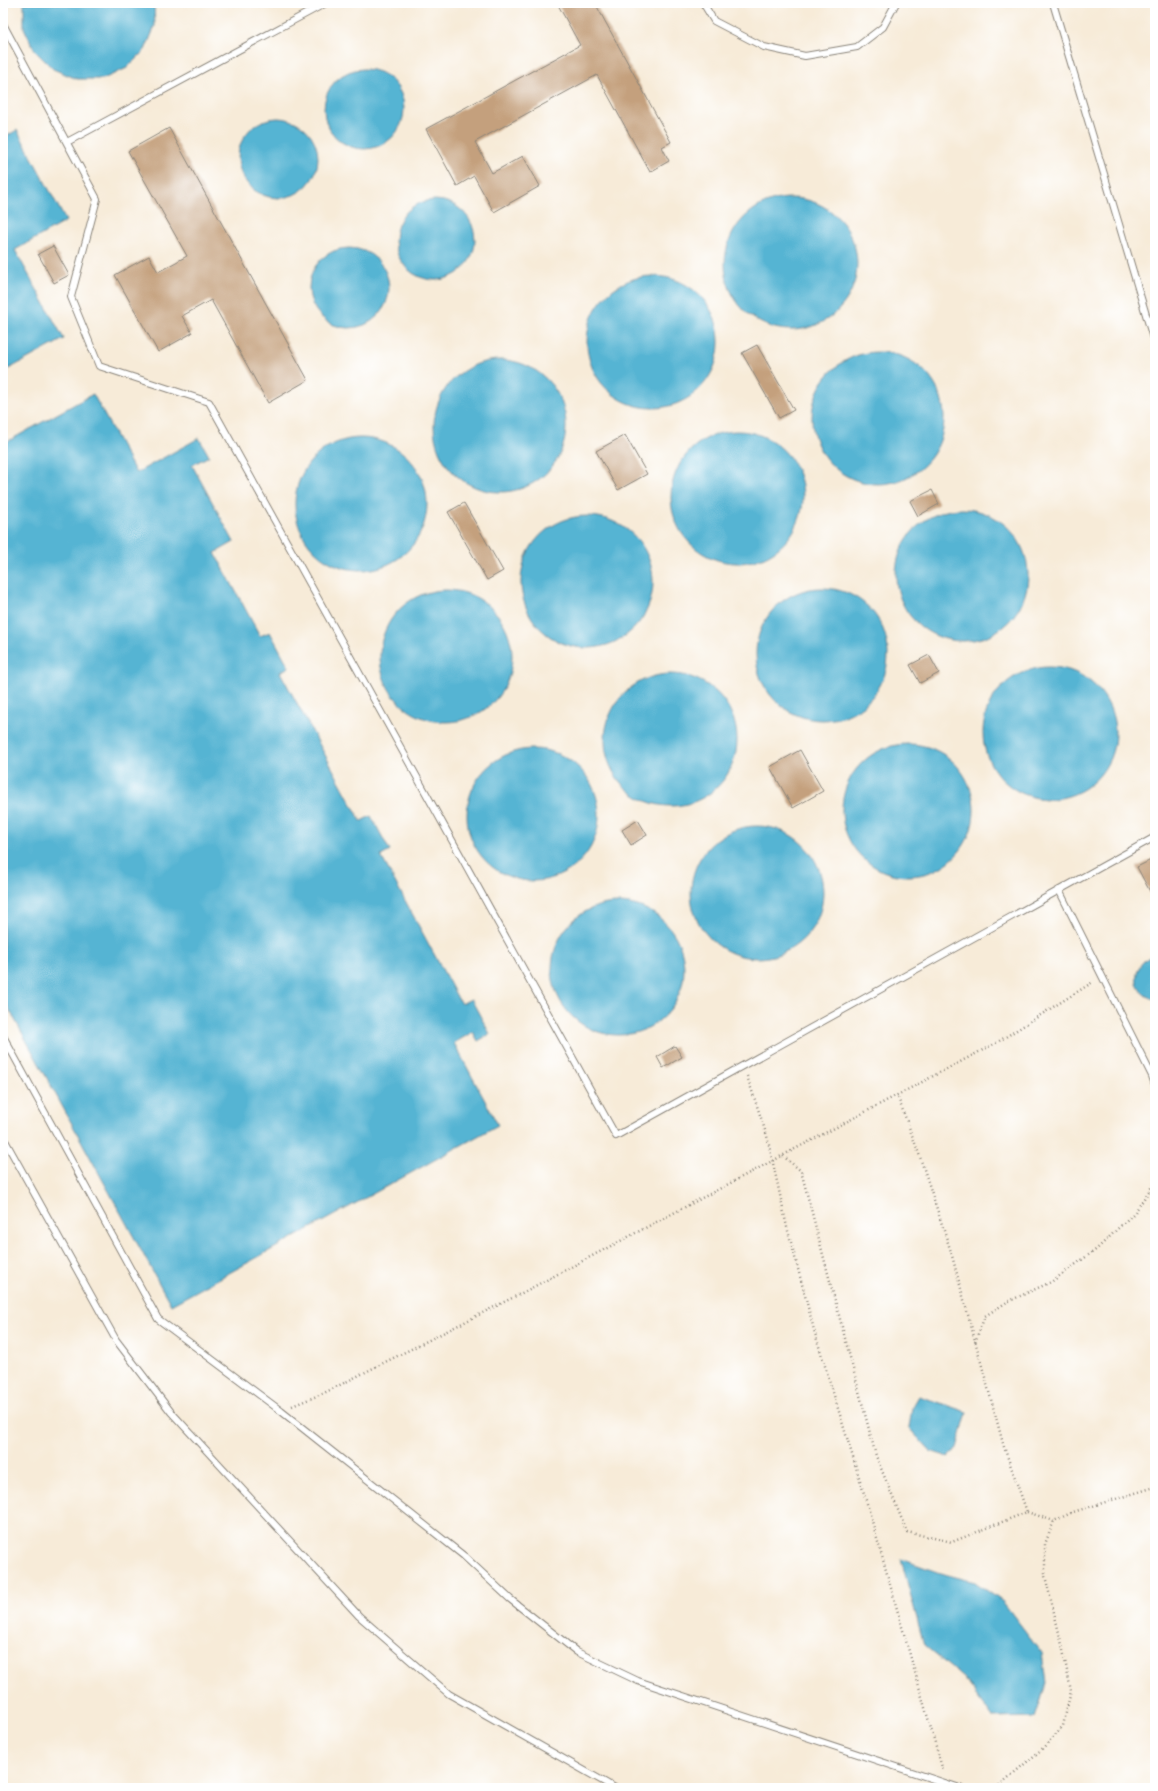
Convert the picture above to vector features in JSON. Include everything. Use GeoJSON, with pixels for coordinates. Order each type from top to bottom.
{"type":"FeatureCollection","features":[{"type":"Feature","properties":{"kind":"lane"},"geometry":{"type":"LineString","coordinates":[[67,142],[326,3]]}},
{"type":"Feature","properties":{"kind":"lane"},"geometry":{"type":"LineString","coordinates":[[703,3],[714,21],[764,47],[805,56],[858,47],[883,27],[896,3]]}},
{"type":"Feature","properties":{"kind":"lane"},"geometry":{"type":"LineString","coordinates":[[1053,3],[1155,345]]}},
{"type":"Feature","properties":{"kind":"lane"},"geometry":{"type":"LineString","coordinates":[[3,24],[97,199],[71,297],[99,366],[209,402],[616,1136],[1155,836]]}},
{"type":"Feature","properties":{"kind":"lane"},"geometry":{"type":"LineString","coordinates":[[1059,890],[1152,1076],[1155,1085]]}},
{"type":"Feature","properties":{"kind":"lane"},"geometry":{"type":"LineString","coordinates":[[3,1036],[158,1319],[281,1411],[464,1556],[510,1599],[577,1652],[638,1681],[960,1788]]}},
{"type":"Feature","properties":{"kind":"lane"},"geometry":{"type":"LineString","coordinates":[[3,1137],[116,1340],[171,1412],[359,1616],[449,1694],[615,1788]]}},
{"type":"Feature","properties":{"kind":"path"},"geometry":{"type":"LineString","coordinates":[[281,1411],[324,1393],[518,1295],[783,1156],[996,1043],[1102,976]]}},
{"type":"Feature","properties":{"kind":"path"},"geometry":{"type":"LineString","coordinates":[[744,1065],[767,1136],[814,1330],[871,1515],[921,1687],[946,1784]]}},
{"type":"Feature","properties":{"kind":"path"},"geometry":{"type":"LineString","coordinates":[[897,1095],[919,1154],[951,1252],[1004,1447],[1027,1512]]}},
{"type":"Feature","properties":{"kind":"path"},"geometry":{"type":"LineString","coordinates":[[783,1156],[801,1171],[876,1456],[907,1532],[952,1542],[1027,1512],[1054,1521]]}},
{"type":"Feature","properties":{"kind":"path"},"geometry":{"type":"LineString","coordinates":[[975,1342],[986,1316],[1007,1302],[1051,1282],[1097,1249],[1135,1212],[1155,1182]]}},
{"type":"Feature","properties":{"kind":"path"},"geometry":{"type":"LineString","coordinates":[[996,1788],[1041,1750],[1063,1726],[1071,1691],[1062,1645],[1045,1576],[1045,1544],[1054,1521],[1073,1512],[1155,1487]]}},
{"type":"Feature","properties":{"kind":"water"},"geometry":{"type":"Polygon","coordinates":[[[24,3],[154,3],[155,26],[145,50],[127,68],[103,79],[77,79],[53,69],[35,51],[24,28],[24,3]]]}},
{"type":"Feature","properties":{"kind":"water"},"geometry":{"type":"Polygon","coordinates":[[[364,69],[379,72],[392,81],[401,94],[404,109],[401,124],[392,137],[379,146],[364,149],[349,146],[336,137],[327,124],[324,109],[327,94],[336,81],[349,72],[364,69]]]}},
{"type":"Feature","properties":{"kind":"water"},"geometry":{"type":"Polygon","coordinates":[[[278,118],[293,121],[306,130],[315,143],[318,158],[315,173],[306,186],[293,195],[278,198],[263,195],[250,186],[241,173],[238,158],[241,143],[250,130],[263,121],[278,118]]]}},
{"type":"Feature","properties":{"kind":"water"},"geometry":{"type":"Polygon","coordinates":[[[17,130],[66,221],[15,250],[64,339],[3,372],[3,138],[17,130]]]}},
{"type":"Feature","properties":{"kind":"water"},"geometry":{"type":"Polygon","coordinates":[[[791,198],[816,203],[833,213],[842,222],[852,239],[857,264],[852,289],[842,306],[833,315],[816,325],[791,330],[766,325],[749,315],[740,306],[730,289],[725,264],[730,239],[740,222],[749,213],[766,203],[791,198]]]}},
{"type":"Feature","properties":{"kind":"water"},"geometry":{"type":"Polygon","coordinates":[[[435,200],[450,203],[463,212],[472,225],[475,240],[472,255],[463,268],[450,277],[435,280],[420,277],[407,268],[398,255],[395,240],[398,225],[407,212],[420,203],[435,200]]]}},
{"type":"Feature","properties":{"kind":"water"},"geometry":{"type":"Polygon","coordinates":[[[349,248],[364,251],[377,260],[386,273],[389,288],[386,303],[377,316],[364,325],[349,328],[334,325],[321,316],[312,303],[309,288],[312,273],[321,260],[334,251],[349,248]]]}},
{"type":"Feature","properties":{"kind":"water"},"geometry":{"type":"Polygon","coordinates":[[[653,276],[678,281],[695,291],[704,300],[714,317],[719,342],[714,367],[704,384],[695,393],[678,403],[653,408],[628,403],[611,393],[602,384],[592,367],[587,342],[592,317],[602,300],[611,291],[628,281],[653,276]]]}},
{"type":"Feature","properties":{"kind":"water"},"geometry":{"type":"Polygon","coordinates":[[[878,352],[903,357],[920,367],[929,376],[939,393],[944,418],[939,443],[929,460],[920,469],[903,479],[878,484],[853,479],[836,469],[827,460],[817,443],[812,418],[817,393],[827,376],[836,367],[853,357],[878,352]]]}},
{"type":"Feature","properties":{"kind":"water"},"geometry":{"type":"Polygon","coordinates":[[[500,360],[525,365],[542,375],[551,384],[561,401],[566,426],[561,451],[551,468],[542,477],[525,487],[500,492],[475,487],[458,477],[449,468],[439,451],[434,426],[439,401],[449,384],[458,375],[475,365],[500,360]]]}},
{"type":"Feature","properties":{"kind":"water"},"geometry":{"type":"Polygon","coordinates":[[[93,394],[136,473],[199,438],[209,456],[192,465],[234,542],[215,553],[260,636],[270,632],[289,667],[280,672],[361,821],[371,816],[390,851],[381,856],[461,1004],[471,999],[490,1034],[478,1041],[473,1032],[454,1043],[498,1125],[171,1305],[3,998],[3,444],[93,394]]]}},
{"type":"Feature","properties":{"kind":"water"},"geometry":{"type":"Polygon","coordinates":[[[737,431],[762,436],[779,446],[788,455],[798,472],[803,497],[798,522],[788,539],[779,548],[762,558],[737,563],[712,558],[695,548],[686,539],[676,522],[671,497],[676,472],[686,455],[695,446],[712,436],[737,431]]]}},
{"type":"Feature","properties":{"kind":"water"},"geometry":{"type":"Polygon","coordinates":[[[361,438],[386,443],[403,453],[412,462],[422,479],[427,504],[422,529],[412,546],[403,555],[386,565],[361,570],[336,565],[319,555],[310,546],[300,529],[295,504],[300,479],[310,462],[319,453],[336,443],[361,438]]]}},
{"type":"Feature","properties":{"kind":"water"},"geometry":{"type":"Polygon","coordinates":[[[962,509],[987,514],[1004,524],[1013,533],[1023,550],[1028,575],[1023,600],[1013,617],[1004,626],[987,636],[962,641],[937,636],[920,626],[911,617],[901,600],[896,575],[901,550],[911,533],[920,524],[937,514],[962,509]]]}},
{"type":"Feature","properties":{"kind":"water"},"geometry":{"type":"Polygon","coordinates":[[[587,516],[612,521],[629,531],[638,540],[648,557],[653,582],[648,607],[638,624],[629,633],[612,643],[587,648],[562,643],[545,633],[536,624],[526,607],[521,582],[526,557],[536,540],[545,531],[562,521],[587,516]]]}},
{"type":"Feature","properties":{"kind":"water"},"geometry":{"type":"Polygon","coordinates":[[[822,588],[847,593],[864,603],[873,612],[883,629],[888,654],[883,679],[873,696],[864,705],[847,715],[822,720],[797,715],[780,705],[771,696],[761,679],[756,654],[761,629],[771,612],[780,603],[797,593],[822,588]]]}},
{"type":"Feature","properties":{"kind":"water"},"geometry":{"type":"Polygon","coordinates":[[[446,590],[471,595],[488,605],[497,614],[507,631],[512,656],[507,681],[497,698],[488,707],[471,717],[446,722],[421,717],[404,707],[395,698],[385,681],[380,656],[385,631],[395,614],[404,605],[421,595],[446,590]]]}},
{"type":"Feature","properties":{"kind":"water"},"geometry":{"type":"Polygon","coordinates":[[[1049,667],[1074,672],[1091,682],[1100,691],[1110,708],[1115,733],[1110,758],[1100,775],[1091,784],[1074,794],[1049,799],[1024,794],[1007,784],[998,775],[988,758],[983,733],[988,708],[998,691],[1007,682],[1024,672],[1049,667]]]}},
{"type":"Feature","properties":{"kind":"water"},"geometry":{"type":"Polygon","coordinates":[[[671,674],[696,679],[713,689],[722,698],[732,715],[737,740],[732,765],[722,782],[713,791],[696,801],[671,806],[646,801],[629,791],[620,782],[610,765],[605,740],[610,715],[620,698],[629,689],[646,679],[671,674]]]}},
{"type":"Feature","properties":{"kind":"water"},"geometry":{"type":"Polygon","coordinates":[[[908,744],[933,749],[950,759],[959,768],[969,785],[974,810],[969,835],[959,852],[950,861],[933,871],[908,876],[883,871],[866,861],[857,852],[847,835],[842,810],[847,785],[857,768],[866,759],[883,749],[908,744]]]}},
{"type":"Feature","properties":{"kind":"water"},"geometry":{"type":"Polygon","coordinates":[[[533,749],[558,754],[575,764],[584,773],[594,790],[599,815],[594,840],[584,857],[575,866],[558,876],[533,881],[508,876],[491,866],[482,857],[472,840],[467,815],[472,790],[482,773],[491,764],[508,754],[533,749]]]}},
{"type":"Feature","properties":{"kind":"water"},"geometry":{"type":"Polygon","coordinates":[[[757,826],[782,831],[799,841],[808,850],[818,867],[823,892],[818,917],[808,934],[799,943],[782,953],[757,958],[732,953],[715,943],[706,934],[696,917],[691,892],[696,867],[706,850],[715,841],[732,831],[757,826]]]}},
{"type":"Feature","properties":{"kind":"water"},"geometry":{"type":"Polygon","coordinates":[[[618,903],[643,908],[660,918],[669,927],[679,944],[684,969],[679,994],[669,1011],[660,1020],[643,1030],[618,1035],[593,1030],[576,1020],[567,1011],[557,994],[552,969],[557,944],[567,927],[576,918],[593,908],[618,903]]]}},
{"type":"Feature","properties":{"kind":"water"},"geometry":{"type":"Polygon","coordinates":[[[1155,955],[1155,999],[1147,996],[1141,991],[1137,978],[1141,964],[1147,958],[1155,955]]]}},
{"type":"Feature","properties":{"kind":"water"},"geometry":{"type":"Polygon","coordinates":[[[919,1396],[967,1412],[957,1448],[949,1457],[930,1451],[909,1428],[912,1408],[919,1396]]]}},
{"type":"Feature","properties":{"kind":"water"},"geometry":{"type":"Polygon","coordinates":[[[901,1559],[940,1573],[975,1582],[1003,1602],[1042,1653],[1046,1684],[1035,1717],[993,1718],[963,1678],[924,1645],[901,1559]]]}},
{"type":"Feature","properties":{"kind":"building"},"geometry":{"type":"Polygon","coordinates":[[[557,3],[595,3],[671,142],[662,147],[669,161],[650,172],[597,75],[475,142],[492,173],[523,156],[540,186],[494,212],[474,176],[457,186],[426,129],[580,45],[557,3]]]}},
{"type":"Feature","properties":{"kind":"building"},"geometry":{"type":"Polygon","coordinates":[[[169,128],[308,380],[268,403],[211,300],[182,316],[192,333],[158,352],[115,275],[149,256],[158,272],[187,256],[128,151],[169,128]]]}},
{"type":"Feature","properties":{"kind":"building"},"geometry":{"type":"Polygon","coordinates":[[[53,246],[69,275],[54,283],[38,254],[53,246]]]}},
{"type":"Feature","properties":{"kind":"building"},"geometry":{"type":"Polygon","coordinates":[[[757,345],[794,410],[779,418],[742,353],[757,345]]]}},
{"type":"Feature","properties":{"kind":"building"},"geometry":{"type":"Polygon","coordinates":[[[625,435],[647,474],[618,490],[596,451],[625,435]]]}},
{"type":"Feature","properties":{"kind":"building"},"geometry":{"type":"Polygon","coordinates":[[[932,490],[939,504],[918,516],[910,501],[932,490]]]}},
{"type":"Feature","properties":{"kind":"building"},"geometry":{"type":"Polygon","coordinates":[[[464,503],[503,571],[487,580],[448,512],[464,503]]]}},
{"type":"Feature","properties":{"kind":"building"},"geometry":{"type":"Polygon","coordinates":[[[929,655],[939,673],[920,683],[910,665],[929,655]]]}},
{"type":"Feature","properties":{"kind":"building"},"geometry":{"type":"Polygon","coordinates":[[[800,750],[823,791],[793,808],[770,767],[800,750]]]}},
{"type":"Feature","properties":{"kind":"building"},"geometry":{"type":"Polygon","coordinates":[[[638,820],[647,835],[631,845],[622,830],[638,820]]]}},
{"type":"Feature","properties":{"kind":"building"},"geometry":{"type":"Polygon","coordinates":[[[1155,858],[1155,901],[1137,867],[1155,858]]]}},
{"type":"Feature","properties":{"kind":"building"},"geometry":{"type":"Polygon","coordinates":[[[675,1046],[682,1057],[663,1068],[657,1057],[675,1046]]]}}]}
